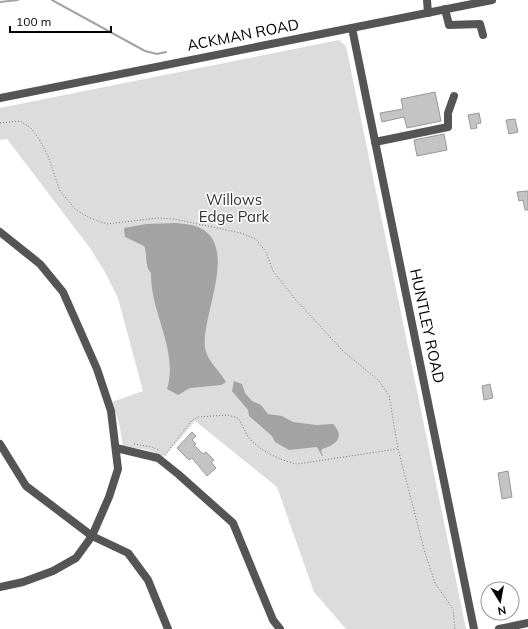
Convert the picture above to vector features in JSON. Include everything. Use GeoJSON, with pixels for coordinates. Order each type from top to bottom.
{"type":"FeatureCollection","features":[{"type":"Feature","properties":{"kind":"street"},"geometry":{"type":"LineString","coordinates":[[426,0],[428,13]]}},
{"type":"Feature","properties":{"kind":"street","name":"ACKMAN ROAD"},"geometry":{"type":"LineString","coordinates":[[0,98],[492,0]]}},
{"type":"Feature","properties":{"kind":"street"},"geometry":{"type":"LineString","coordinates":[[445,10],[449,25],[480,24],[483,35]]}},
{"type":"Feature","properties":{"kind":"street","name":"HUNTLEY ROAD"},"geometry":{"type":"LineString","coordinates":[[352,28],[474,629]]}},
{"type":"Feature","properties":{"kind":"street"},"geometry":{"type":"LineString","coordinates":[[375,142],[448,127],[448,113],[454,96]]}},
{"type":"Feature","properties":{"kind":"street"},"geometry":{"type":"LineString","coordinates":[[0,232],[40,264],[63,292],[97,369],[111,412],[118,469],[109,497],[92,536],[76,558],[65,565],[23,582],[0,587]]}},
{"type":"Feature","properties":{"kind":"street"},"geometry":{"type":"LineString","coordinates":[[0,444],[26,486],[92,536],[128,553],[148,580],[168,629]]}},
{"type":"Feature","properties":{"kind":"street"},"geometry":{"type":"LineString","coordinates":[[116,448],[160,460],[233,523],[273,620],[280,629]]}},
{"type":"Feature","properties":{"kind":"street"},"geometry":{"type":"LineString","coordinates":[[499,629],[528,623]]}},
{"type":"Feature","properties":{"kind":"path"},"geometry":{"type":"LineString","coordinates":[[0,123],[20,121],[31,128],[48,156],[60,191],[76,210],[90,218],[107,224],[158,218],[174,219],[241,233],[256,239],[266,252],[273,271],[295,299],[343,351],[378,380],[389,395],[398,449],[425,553],[435,583],[453,609],[455,629]]}},
{"type":"Feature","properties":{"kind":"path"},"geometry":{"type":"LineString","coordinates":[[160,460],[191,421],[198,417],[228,415],[238,418],[250,438],[262,448],[287,462],[297,464],[398,449]]}},
{"type":"Feature","properties":{"kind":"green space","name":"Willows Edge Park"},"geometry":{"type":"Polygon","coordinates":[[[339,40],[346,46],[466,629],[346,629],[314,592],[277,487],[195,421],[164,457],[148,450],[123,446],[119,423],[112,402],[143,391],[118,298],[105,272],[90,248],[7,139],[0,140],[0,108],[339,40]]]}},
{"type":"Feature","properties":{"kind":"shaded area"},"geometry":{"type":"Polygon","coordinates":[[[176,223],[200,228],[211,237],[217,250],[218,266],[216,283],[205,334],[205,348],[211,362],[226,382],[221,385],[190,388],[178,395],[167,389],[170,375],[167,346],[155,302],[151,273],[148,267],[145,249],[144,246],[125,237],[124,228],[146,224],[176,223]]]}},
{"type":"Feature","properties":{"kind":"shaded area"},"geometry":{"type":"Polygon","coordinates":[[[234,381],[242,384],[245,393],[252,401],[261,405],[268,414],[282,416],[293,422],[316,425],[333,424],[339,433],[339,437],[331,446],[322,449],[322,456],[317,447],[289,450],[275,442],[272,436],[249,416],[248,410],[232,391],[234,381]]]}},
{"type":"Feature","properties":{"kind":"building"},"geometry":{"type":"Polygon","coordinates":[[[435,92],[441,121],[407,128],[404,117],[382,122],[380,113],[403,109],[401,99],[435,92]]]}},
{"type":"Feature","properties":{"kind":"building"},"geometry":{"type":"Polygon","coordinates":[[[479,113],[481,123],[476,124],[477,128],[471,129],[468,115],[479,113]]]}},
{"type":"Feature","properties":{"kind":"building"},"geometry":{"type":"Polygon","coordinates":[[[515,119],[518,132],[509,134],[506,120],[515,119]]]}},
{"type":"Feature","properties":{"kind":"building"},"geometry":{"type":"Polygon","coordinates":[[[444,134],[447,150],[417,156],[414,140],[444,134]]]}},
{"type":"Feature","properties":{"kind":"building"},"geometry":{"type":"Polygon","coordinates":[[[528,191],[528,210],[525,210],[523,200],[519,201],[517,192],[528,191]]]}},
{"type":"Feature","properties":{"kind":"building"},"geometry":{"type":"Polygon","coordinates":[[[490,384],[493,398],[484,400],[482,386],[490,384]]]}},
{"type":"Feature","properties":{"kind":"building"},"geometry":{"type":"Polygon","coordinates":[[[192,432],[196,436],[192,440],[196,444],[194,445],[203,454],[206,452],[214,460],[211,462],[216,468],[207,476],[192,458],[189,460],[177,448],[192,432]]]}},
{"type":"Feature","properties":{"kind":"building"},"geometry":{"type":"Polygon","coordinates":[[[508,471],[512,497],[502,499],[498,473],[508,471]]]}},
{"type":"Feature","properties":{"kind":"waterway"},"geometry":{"type":"LineString","coordinates":[[0,2],[18,0]]}},
{"type":"Feature","properties":{"kind":"waterway"},"geometry":{"type":"LineString","coordinates":[[52,0],[145,51],[157,54],[166,52]]}}]}
